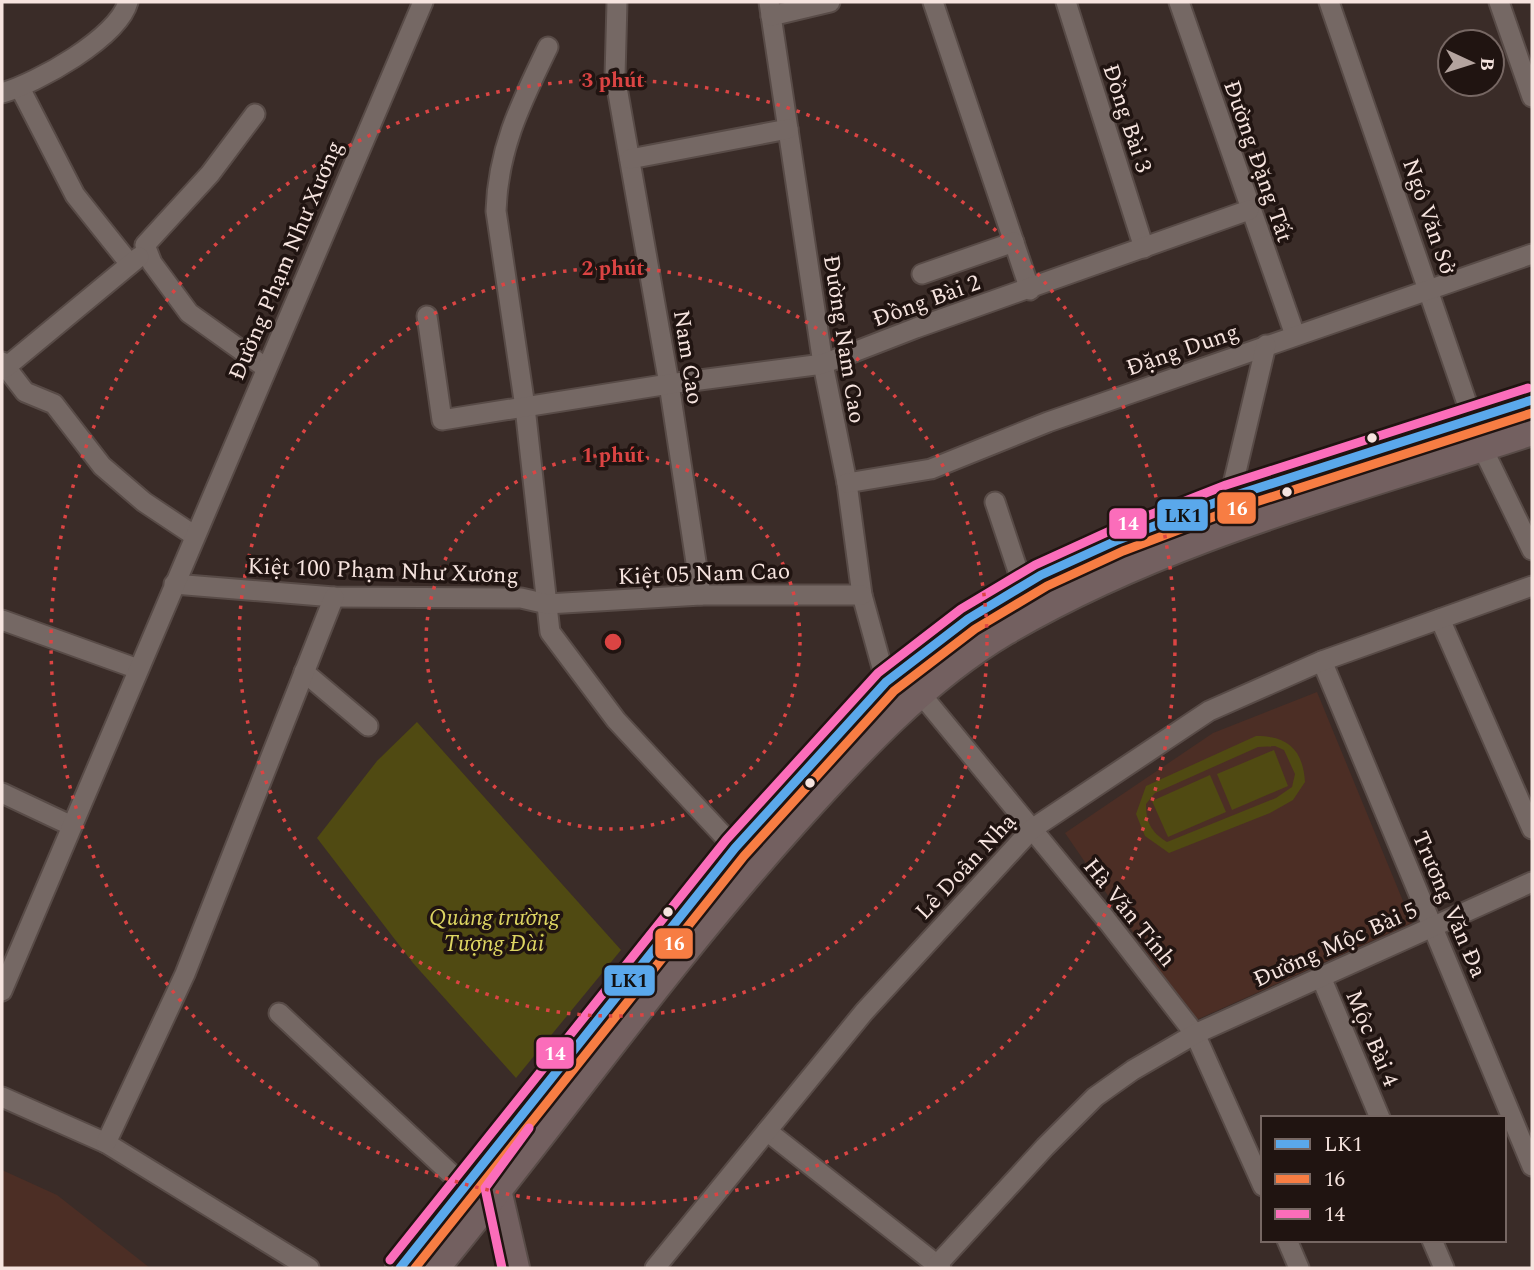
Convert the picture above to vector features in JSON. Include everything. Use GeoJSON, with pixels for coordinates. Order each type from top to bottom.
{"type":"FeatureCollection","features":[{"type":"Feature","properties":{"kind":"highway"},"geometry":{"type":"LineString","coordinates":[[400,1268],[735,848],[886,682],[968,619],[1023,586],[1118,540],[1230,497],[1532,400]]}},
{"type":"Feature","properties":{"kind":"highway"},"geometry":{"type":"LineString","coordinates":[[435,1268],[744,878],[819,794],[920,693],[1002,633],[1082,589],[1190,541],[1532,430]]}},
{"type":"Feature","properties":{"kind":"highway"},"geometry":{"type":"LineString","coordinates":[[497,1190],[515,1268]]}},
{"type":"Feature","properties":{"kind":"street"},"geometry":{"type":"LineString","coordinates":[[128,2],[120,20],[106,35],[7,91],[75,195],[130,264]]}},
{"type":"Feature","properties":{"kind":"street","name":"Đường Phạm Như Xương"},"geometry":{"type":"LineString","coordinates":[[4,981],[422,2]]}},
{"type":"Feature","properties":{"kind":"street","name":"Nam Cao"},"geometry":{"type":"LineString","coordinates":[[617,2],[615,76],[669,384],[701,595]]}},
{"type":"Feature","properties":{"kind":"street"},"geometry":{"type":"LineString","coordinates":[[770,9],[830,2]]}},
{"type":"Feature","properties":{"kind":"street"},"geometry":{"type":"LineString","coordinates":[[933,2],[1030,290]]}},
{"type":"Feature","properties":{"kind":"street","name":"Đồng Bài 3"},"geometry":{"type":"LineString","coordinates":[[1066,2],[1144,248]]}},
{"type":"Feature","properties":{"kind":"street","name":"Đường Đặng Tất"},"geometry":{"type":"LineString","coordinates":[[1179,2],[1249,210],[1295,335]]}},
{"type":"Feature","properties":{"kind":"street","name":"Ngô Văn Sở"},"geometry":{"type":"LineString","coordinates":[[1329,2],[1482,447],[1532,550]]}},
{"type":"Feature","properties":{"kind":"street"},"geometry":{"type":"LineString","coordinates":[[1499,2],[1532,97]]}},
{"type":"Feature","properties":{"kind":"street","name":"Đường Nam Cao"},"geometry":{"type":"LineString","coordinates":[[770,9],[823,364],[846,483],[862,595],[886,682]]}},
{"type":"Feature","properties":{"kind":"street"},"geometry":{"type":"LineString","coordinates":[[548,47],[512,120],[497,179],[496,211],[526,407],[550,632],[616,720],[735,848]]}},
{"type":"Feature","properties":{"kind":"street"},"geometry":{"type":"LineString","coordinates":[[255,114],[210,174],[145,245],[146,251],[189,313],[266,368]]}},
{"type":"Feature","properties":{"kind":"street"},"geometry":{"type":"LineString","coordinates":[[630,159],[788,129]]}},
{"type":"Feature","properties":{"kind":"street","name":"Đồng Bài 2"},"geometry":{"type":"LineString","coordinates":[[427,316],[442,420],[669,384],[823,364],[916,328],[1030,290],[1249,210]]}},
{"type":"Feature","properties":{"kind":"street"},"geometry":{"type":"LineString","coordinates":[[922,274],[1014,242]]}},
{"type":"Feature","properties":{"kind":"street"},"geometry":{"type":"LineString","coordinates":[[146,251],[6,375],[25,393],[54,404],[102,466],[144,502],[195,536]]}},
{"type":"Feature","properties":{"kind":"street","name":"Đặng Dung"},"geometry":{"type":"LineString","coordinates":[[846,483],[931,469],[1048,422],[1532,254]]}},
{"type":"Feature","properties":{"kind":"street"},"geometry":{"type":"LineString","coordinates":[[1230,497],[1266,345]]}},
{"type":"Feature","properties":{"kind":"street"},"geometry":{"type":"LineString","coordinates":[[995,502],[1023,586]]}},
{"type":"Feature","properties":{"kind":"street","name":"Kiệt 100 Phạm Như Xương"},"geometry":{"type":"LineString","coordinates":[[174,584],[334,597],[521,598],[547,604]]}},
{"type":"Feature","properties":{"kind":"street","name":"Lê Doãn Nhạ"},"geometry":{"type":"LineString","coordinates":[[655,1268],[864,1012],[1032,829],[1209,711],[1322,661],[1532,586]]}},
{"type":"Feature","properties":{"kind":"street","name":"Kiệt 05 Nam Cao"},"geometry":{"type":"LineString","coordinates":[[547,604],[701,595],[862,595]]}},
{"type":"Feature","properties":{"kind":"street"},"geometry":{"type":"LineString","coordinates":[[106,1143],[185,974],[334,597]]}},
{"type":"Feature","properties":{"kind":"street"},"geometry":{"type":"LineString","coordinates":[[1440,619],[1532,829]]}},
{"type":"Feature","properties":{"kind":"street"},"geometry":{"type":"LineString","coordinates":[[2,620],[138,669]]}},
{"type":"Feature","properties":{"kind":"street","name":"Trương Văn Đa"},"geometry":{"type":"LineString","coordinates":[[1322,661],[1532,1167]]}},
{"type":"Feature","properties":{"kind":"street"},"geometry":{"type":"LineString","coordinates":[[304,672],[368,726]]}},
{"type":"Feature","properties":{"kind":"street","name":"Hà Văn Tính"},"geometry":{"type":"LineString","coordinates":[[920,693],[1195,1034],[1261,1182]]}},
{"type":"Feature","properties":{"kind":"street"},"geometry":{"type":"LineString","coordinates":[[2,793],[72,826]]}},
{"type":"Feature","properties":{"kind":"street","name":"Đường Mộc Bài 5"},"geometry":{"type":"LineString","coordinates":[[939,1267],[989,1206],[1095,1097],[1133,1070],[1195,1034],[1532,882]]}},
{"type":"Feature","properties":{"kind":"street","name":"Mộc Bài 4"},"geometry":{"type":"LineString","coordinates":[[1321,977],[1379,1116]]}},
{"type":"Feature","properties":{"kind":"street"},"geometry":{"type":"LineString","coordinates":[[279,1013],[464,1186]]}},
{"type":"Feature","properties":{"kind":"street"},"geometry":{"type":"LineString","coordinates":[[2,1097],[106,1143],[309,1268]]}},
{"type":"Feature","properties":{"kind":"street"},"geometry":{"type":"LineString","coordinates":[[767,1131],[939,1267]]}},
{"type":"Feature","properties":{"kind":"street"},"geometry":{"type":"LineString","coordinates":[[1288,1242],[1299,1268]]}},
{"type":"Feature","properties":{"kind":"street"},"geometry":{"type":"LineString","coordinates":[[1433,1242],[1444,1268]]}},
{"type":"Feature","properties":{"kind":"shaded area"},"geometry":{"type":"Polygon","coordinates":[[[1317,692],[1412,923],[1194,1021],[1065,833],[1213,733],[1317,692]]]}},
{"type":"Feature","properties":{"kind":"shaded area"},"geometry":{"type":"Polygon","coordinates":[[[2,1170],[57,1195],[150,1268],[2,1268],[2,1170]]]}},
{"type":"Feature","properties":{"kind":"green space","name":"Quảng trường Tượng Đài"},"geometry":{"type":"Polygon","coordinates":[[[417,722],[621,950],[516,1078],[413,963],[317,838],[377,761],[417,722]]]}},
{"type":"Feature","properties":{"kind":"green space"},"geometry":{"type":"Polygon","coordinates":[[[1256,736],[1277,739],[1292,747],[1301,761],[1305,782],[1293,800],[1270,813],[1169,853],[1145,836],[1136,814],[1146,786],[1256,736]],[[1275,746],[1258,747],[1155,793],[1146,804],[1150,826],[1167,842],[1276,798],[1292,787],[1295,774],[1284,750],[1275,746]]]}},
{"type":"Feature","properties":{"kind":"green space"},"geometry":{"type":"Polygon","coordinates":[[[1274,750],[1288,786],[1232,810],[1217,774],[1274,750]]]}},
{"type":"Feature","properties":{"kind":"green space"},"geometry":{"type":"Polygon","coordinates":[[[1210,775],[1226,812],[1168,837],[1152,801],[1210,775]]]}},
{"type":"Feature","properties":{"kind":"transit line","name":"14"},"geometry":{"type":"LineString","coordinates":[[390,1260],[726,840],[878,673],[961,609],[1035,565],[1114,529],[1226,485],[1528,388]]}},
{"type":"Feature","properties":{"kind":"transit line","name":"LK1"},"geometry":{"type":"LineString","coordinates":[[400,1268],[735,848],[886,682],[968,619],[1041,575],[1118,540],[1230,497],[1532,400]]}},
{"type":"Feature","properties":{"kind":"transit line","name":"16"},"geometry":{"type":"LineString","coordinates":[[415,1268],[744,856],[894,691],[975,629],[1047,586],[1123,551],[1234,509],[1532,413]]}},
{"type":"Feature","properties":{"kind":"transit line","name":"14"},"geometry":{"type":"LineString","coordinates":[[502,1268],[485,1188],[529,1128]]}}]}
